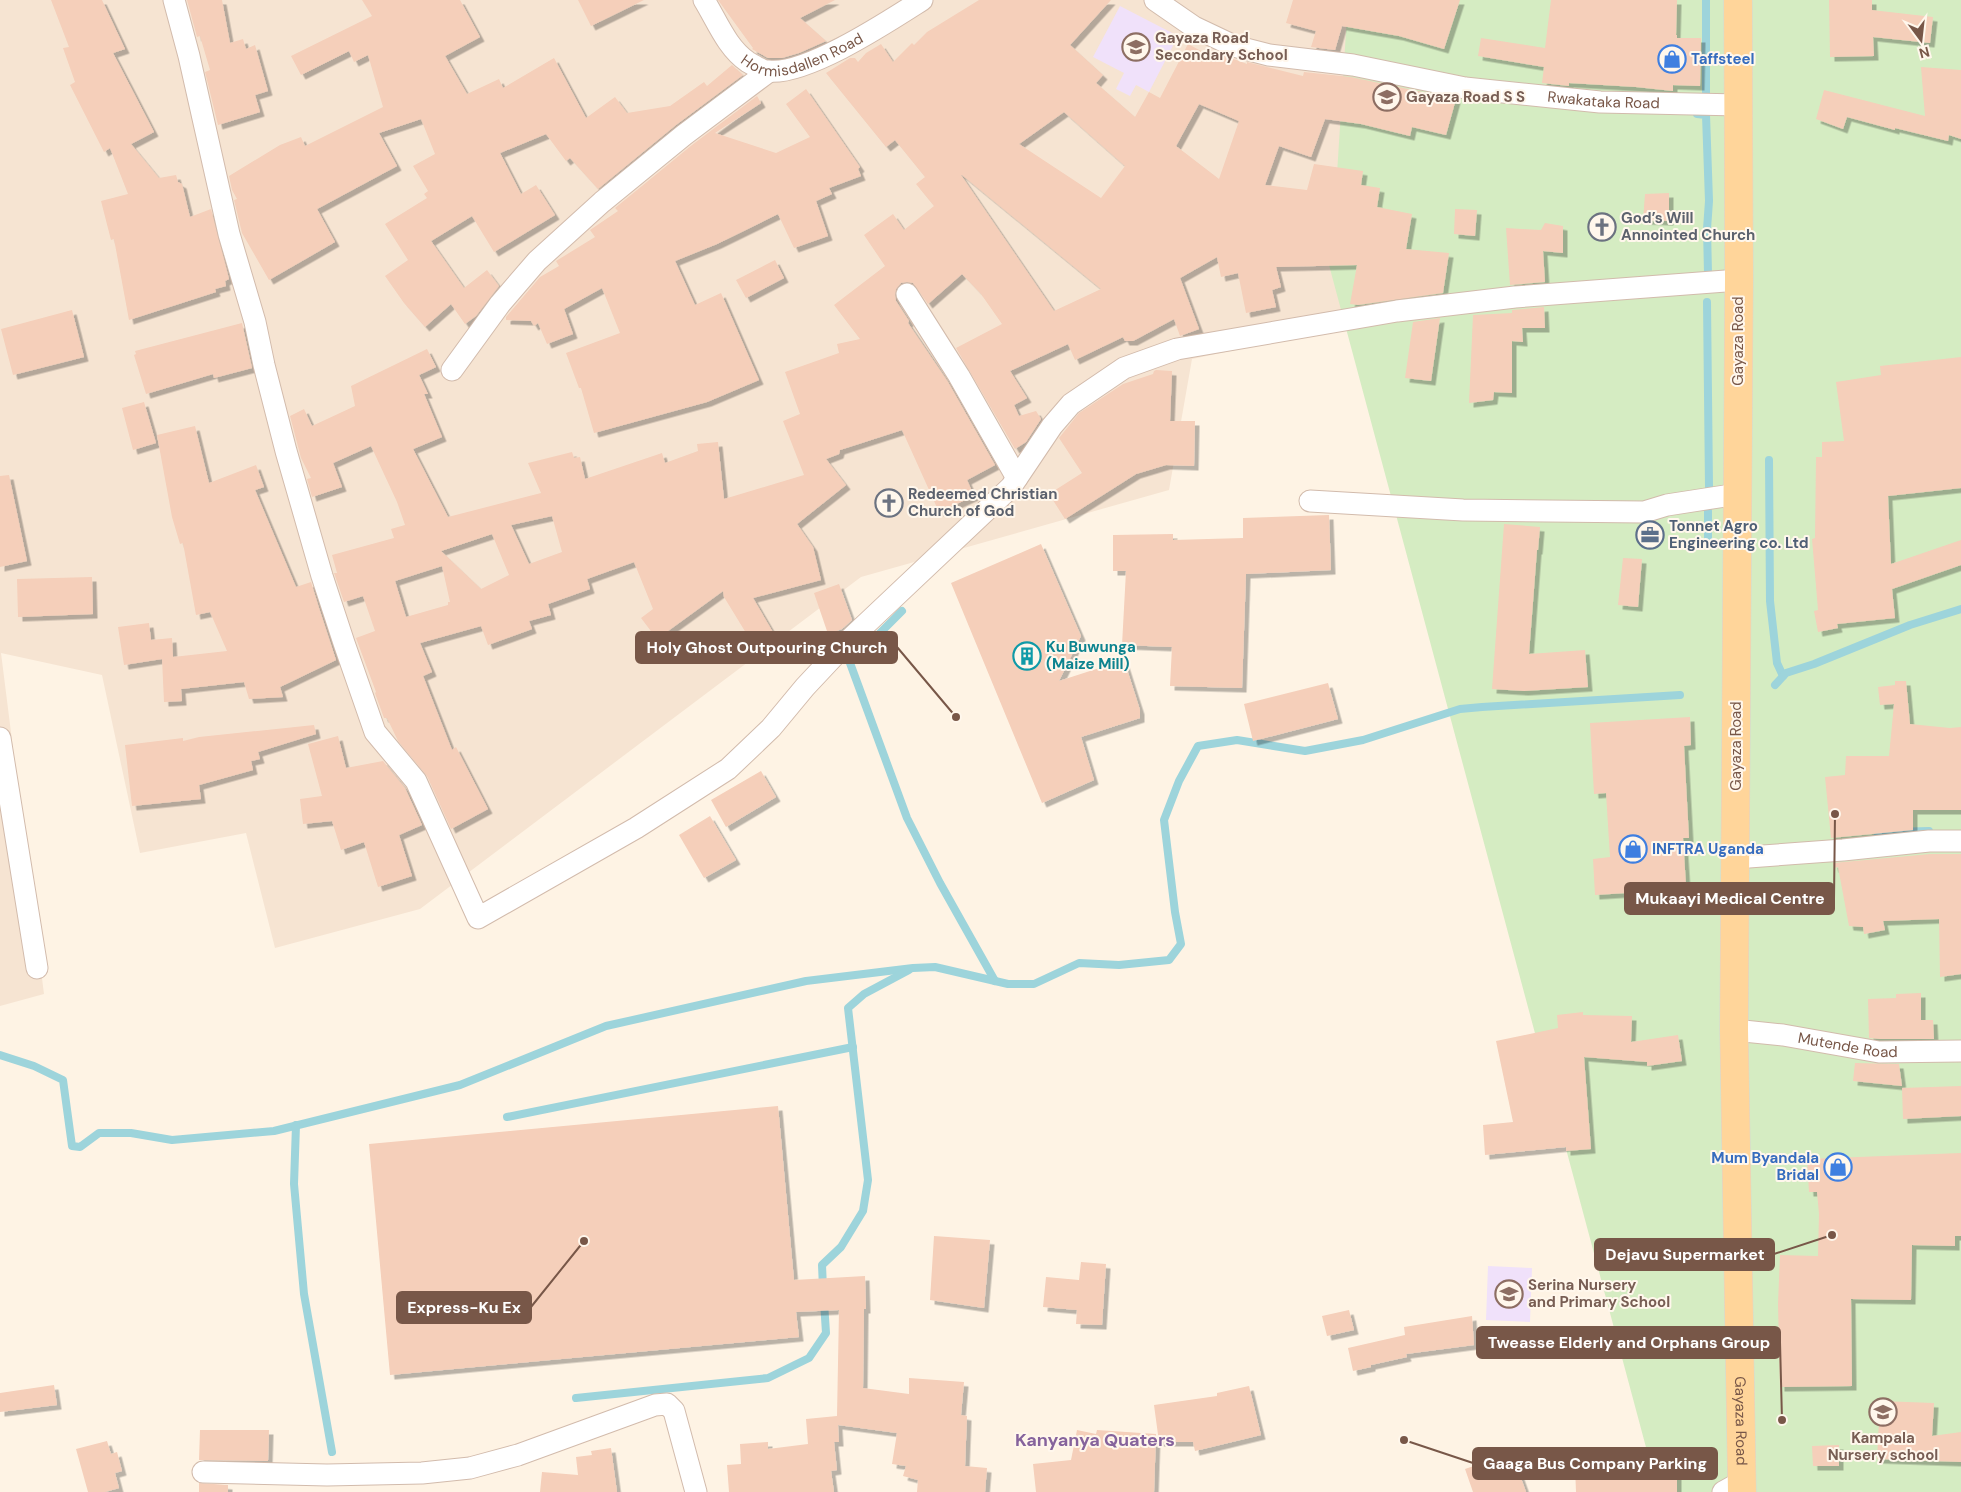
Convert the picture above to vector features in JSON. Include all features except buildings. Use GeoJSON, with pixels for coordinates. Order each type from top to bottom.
{"type":"FeatureCollection","features":[{"type":"Feature","properties":{"kind":"main road","name":"Gayaza Road"},"geometry":{"type":"LineString","coordinates":[[1735,1489],[1734,1030],[1739,280],[1738,0]]}},
{"type":"Feature","properties":{"kind":"street"},"geometry":{"type":"LineString","coordinates":[[174,0],[189,56],[228,234],[255,322],[286,452],[336,618],[375,732],[416,781],[478,918],[636,828],[728,769],[771,728],[805,687],[850,639],[1011,487],[1052,426],[1072,404],[1124,368],[1177,349],[1398,311],[1515,297],[1739,280]]}},
{"type":"Feature","properties":{"kind":"street","name":"Hormisdallen Road"},"geometry":{"type":"LineString","coordinates":[[704,0],[732,48],[748,62],[768,72],[798,68],[806,65],[846,46],[922,0]]}},
{"type":"Feature","properties":{"kind":"street","name":"Rwakataka Road"},"geometry":{"type":"LineString","coordinates":[[1155,0],[1202,31],[1234,46],[1269,55],[1353,65],[1465,88],[1600,102],[1739,105]]}},
{"type":"Feature","properties":{"kind":"street"},"geometry":{"type":"LineString","coordinates":[[452,370],[500,304],[537,261],[617,190],[684,135],[768,72]]}},
{"type":"Feature","properties":{"kind":"street"},"geometry":{"type":"LineString","coordinates":[[906,294],[959,376],[1017,478]]}},
{"type":"Feature","properties":{"kind":"street"},"geometry":{"type":"LineString","coordinates":[[1310,501],[1463,510],[1644,512],[1738,494]]}},
{"type":"Feature","properties":{"kind":"street"},"geometry":{"type":"LineString","coordinates":[[0,738],[37,968]]}},
{"type":"Feature","properties":{"kind":"street"},"geometry":{"type":"LineString","coordinates":[[1735,858],[1843,850],[1928,841],[1961,841]]}},
{"type":"Feature","properties":{"kind":"street","name":"Mutende Road"},"geometry":{"type":"LineString","coordinates":[[1734,1030],[1879,1052],[1961,1051]]}},
{"type":"Feature","properties":{"kind":"street"},"geometry":{"type":"LineString","coordinates":[[203,1472],[375,1474],[422,1473],[470,1468],[518,1455],[655,1405],[667,1404],[674,1411],[696,1492]]}},
{"type":"Feature","properties":{"kind":"shaded area"},"geometry":{"type":"Polygon","coordinates":[[[0,0],[1687,0],[1685,256],[1192,359],[1169,490],[861,577],[420,909],[275,948],[246,833],[140,853],[102,675],[1,653],[44,994],[0,1006],[0,0]]]}},
{"type":"Feature","properties":{"kind":"shaded area","name":"Gayaza Road Secondary School"},"geometry":{"type":"Polygon","coordinates":[[[1120,6],[1178,36],[1149,92],[1136,85],[1130,96],[1116,89],[1124,73],[1093,57],[1120,6]]]}},
{"type":"Feature","properties":{"kind":"shaded area","name":"Serina Nursery and Primary School"},"geometry":{"type":"Polygon","coordinates":[[[1488,1266],[1532,1268],[1530,1322],[1486,1320],[1488,1266]]]}},
{"type":"Feature","properties":{"kind":"green space"},"geometry":{"type":"Polygon","coordinates":[[[1348,0],[1961,0],[1961,1492],[1658,1492],[1329,265],[1332,253],[1348,0]]]}},
{"type":"Feature","properties":{"kind":"waterway"},"geometry":{"type":"LineString","coordinates":[[1701,98],[1706,99],[1706,0]]}},
{"type":"Feature","properties":{"kind":"waterway"},"geometry":{"type":"LineString","coordinates":[[1697,114],[1706,115],[1709,201],[1707,229],[1708,273]]}},
{"type":"Feature","properties":{"kind":"waterway"},"geometry":{"type":"LineString","coordinates":[[1707,302],[1709,487]]}},
{"type":"Feature","properties":{"kind":"waterway"},"geometry":{"type":"LineString","coordinates":[[1769,460],[1770,601],[1777,663],[1783,676]]}},
{"type":"Feature","properties":{"kind":"waterway"},"geometry":{"type":"LineString","coordinates":[[1708,511],[1708,544]]}},
{"type":"Feature","properties":{"kind":"waterway"},"geometry":{"type":"LineString","coordinates":[[1775,685],[1786,673],[1814,664],[1910,625],[1961,609]]}},
{"type":"Feature","properties":{"kind":"waterway"},"geometry":{"type":"LineString","coordinates":[[902,611],[850,663],[907,818],[940,883],[995,981]]}},
{"type":"Feature","properties":{"kind":"waterway"},"geometry":{"type":"LineString","coordinates":[[0,1055],[34,1066],[63,1080],[72,1146],[80,1147],[99,1133],[131,1133],[172,1140],[274,1131],[460,1085],[606,1026],[806,981],[935,967],[1008,984],[1034,984],[1079,963],[1119,965],[1169,960],[1181,944],[1175,912],[1164,820],[1179,781],[1198,746],[1237,740],[1305,751],[1363,740],[1460,709],[1680,695]]}},
{"type":"Feature","properties":{"kind":"waterway"},"geometry":{"type":"LineString","coordinates":[[1877,837],[1892,832],[1929,831]]}},
{"type":"Feature","properties":{"kind":"waterway"},"geometry":{"type":"LineString","coordinates":[[823,1288],[822,1265],[841,1247],[863,1211],[868,1180],[848,1008],[864,994],[909,970]]}},
{"type":"Feature","properties":{"kind":"waterway"},"geometry":{"type":"LineString","coordinates":[[507,1117],[853,1047]]}},
{"type":"Feature","properties":{"kind":"waterway"},"geometry":{"type":"LineString","coordinates":[[296,1125],[294,1184],[304,1294],[332,1452]]}},
{"type":"Feature","properties":{"kind":"waterway"},"geometry":{"type":"LineString","coordinates":[[576,1398],[768,1378],[809,1358],[826,1333],[824,1302]]}},
{"type":"Feature","properties":{"kind":"place","name":"Gayaza Road Secondary School"},"geometry":{"type":"Point","coordinates":[1136,47]}},
{"type":"Feature","properties":{"kind":"place","name":"Taffsteel"},"geometry":{"type":"Point","coordinates":[1672,59]}},
{"type":"Feature","properties":{"kind":"place","name":"Gayaza Road S S"},"geometry":{"type":"Point","coordinates":[1387,97]}},
{"type":"Feature","properties":{"kind":"place","name":"God’s Will Annointed Church"},"geometry":{"type":"Point","coordinates":[1602,227]}},
{"type":"Feature","properties":{"kind":"place","name":"Redeemed Christian Church of God"},"geometry":{"type":"Point","coordinates":[889,503]}},
{"type":"Feature","properties":{"kind":"place","name":"Tonnet Agro Engineering co. Ltd"},"geometry":{"type":"Point","coordinates":[1650,535]}},
{"type":"Feature","properties":{"kind":"place","name":"Ku Buwunga (Maize Mill)"},"geometry":{"type":"Point","coordinates":[1027,656]}},
{"type":"Feature","properties":{"kind":"place","name":"Holy Ghost Outpouring Church"},"geometry":{"type":"Point","coordinates":[956,717]}},
{"type":"Feature","properties":{"kind":"place","name":"Mukaayi Medical Centre"},"geometry":{"type":"Point","coordinates":[1835,814]}},
{"type":"Feature","properties":{"kind":"place","name":"INFTRA Uganda"},"geometry":{"type":"Point","coordinates":[1633,849]}},
{"type":"Feature","properties":{"kind":"place","name":"Mum Byandala Bridal"},"geometry":{"type":"Point","coordinates":[1838,1167]}},
{"type":"Feature","properties":{"kind":"place","name":"Dejavu Supermarket"},"geometry":{"type":"Point","coordinates":[1832,1235]}},
{"type":"Feature","properties":{"kind":"place","name":"Express-Ku Ex"},"geometry":{"type":"Point","coordinates":[584,1241]}},
{"type":"Feature","properties":{"kind":"place","name":"Serina Nursery and Primary School"},"geometry":{"type":"Point","coordinates":[1509,1294]}},
{"type":"Feature","properties":{"kind":"place","name":"Kampala Nursery school"},"geometry":{"type":"Point","coordinates":[1883,1412]}},
{"type":"Feature","properties":{"kind":"place","name":"Tweasse Elderly and Orphans Group"},"geometry":{"type":"Point","coordinates":[1782,1420]}},
{"type":"Feature","properties":{"kind":"place","name":"Gaaga Bus Company Parking"},"geometry":{"type":"Point","coordinates":[1404,1440]}},
{"type":"Feature","properties":{"kind":"district","name":"Kanyanya Quaters"},"geometry":{"type":"Point","coordinates":[1095,1440]}}]}
